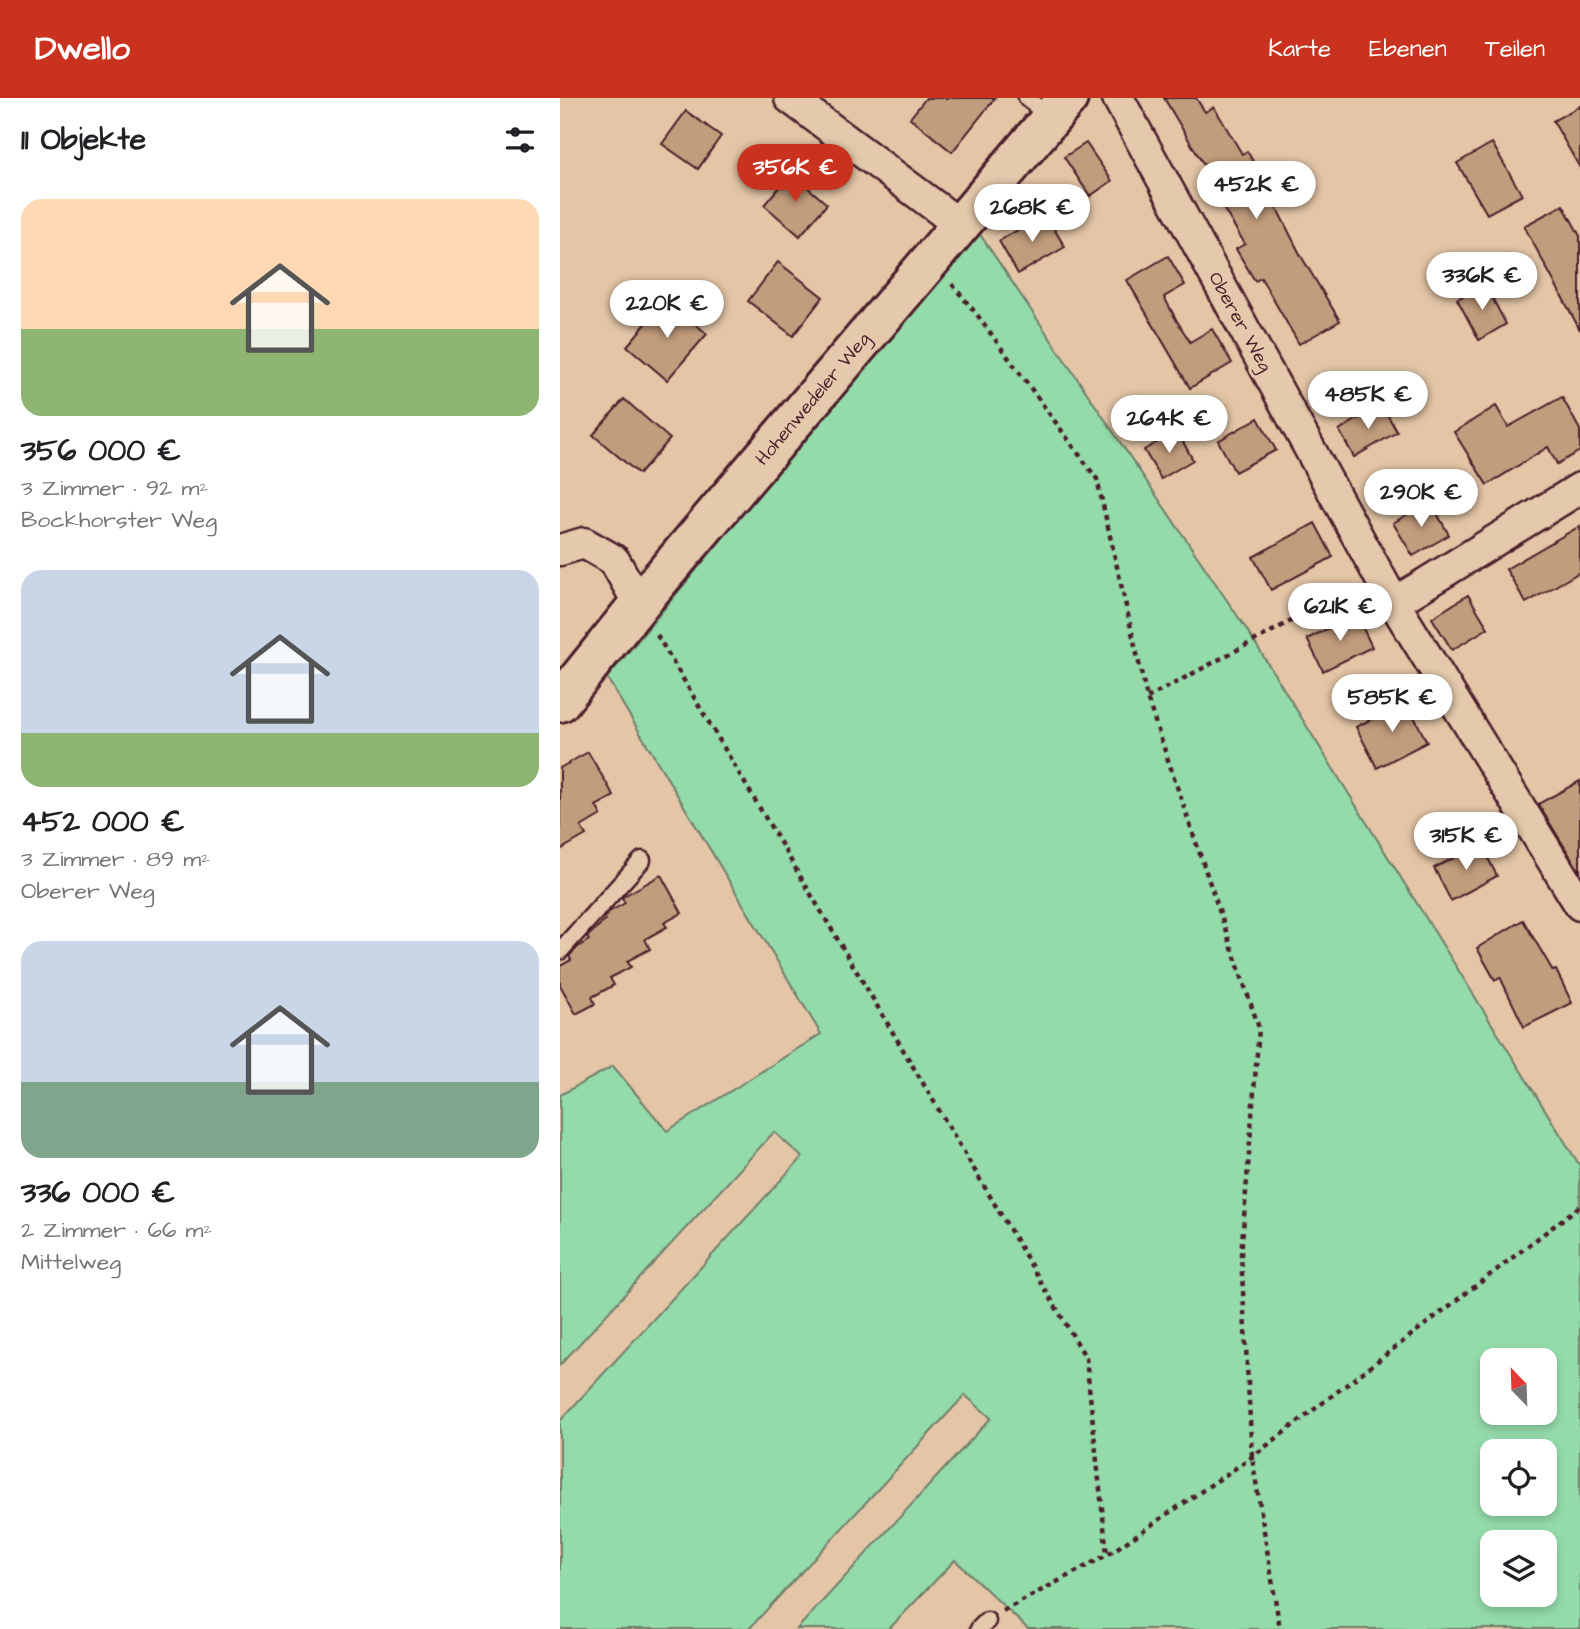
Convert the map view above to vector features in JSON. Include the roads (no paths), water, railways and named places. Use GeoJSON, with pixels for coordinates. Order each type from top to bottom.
{"type":"FeatureCollection","features":[{"type":"Feature","properties":{"kind":"street"},"geometry":{"type":"LineString","coordinates":[[790,98],[960,225]]}},
{"type":"Feature","properties":{"kind":"street","name":"Oberer Weg"},"geometry":{"type":"LineString","coordinates":[[1118,98],[1394,603],[1580,905]]}},
{"type":"Feature","properties":{"kind":"street","name":"Hohenwedeler Weg"},"geometry":{"type":"LineString","coordinates":[[560,702],[639,604],[960,225],[1049,105]]}},
{"type":"Feature","properties":{"kind":"street"},"geometry":{"type":"LineString","coordinates":[[1394,603],[1580,488]]}},
{"type":"Feature","properties":{"kind":"street"},"geometry":{"type":"LineString","coordinates":[[560,550],[584,543],[614,560],[639,604]]}},
{"type":"Feature","properties":{"kind":"lane"},"geometry":{"type":"LineString","coordinates":[[560,951],[642,860]]}}]}
